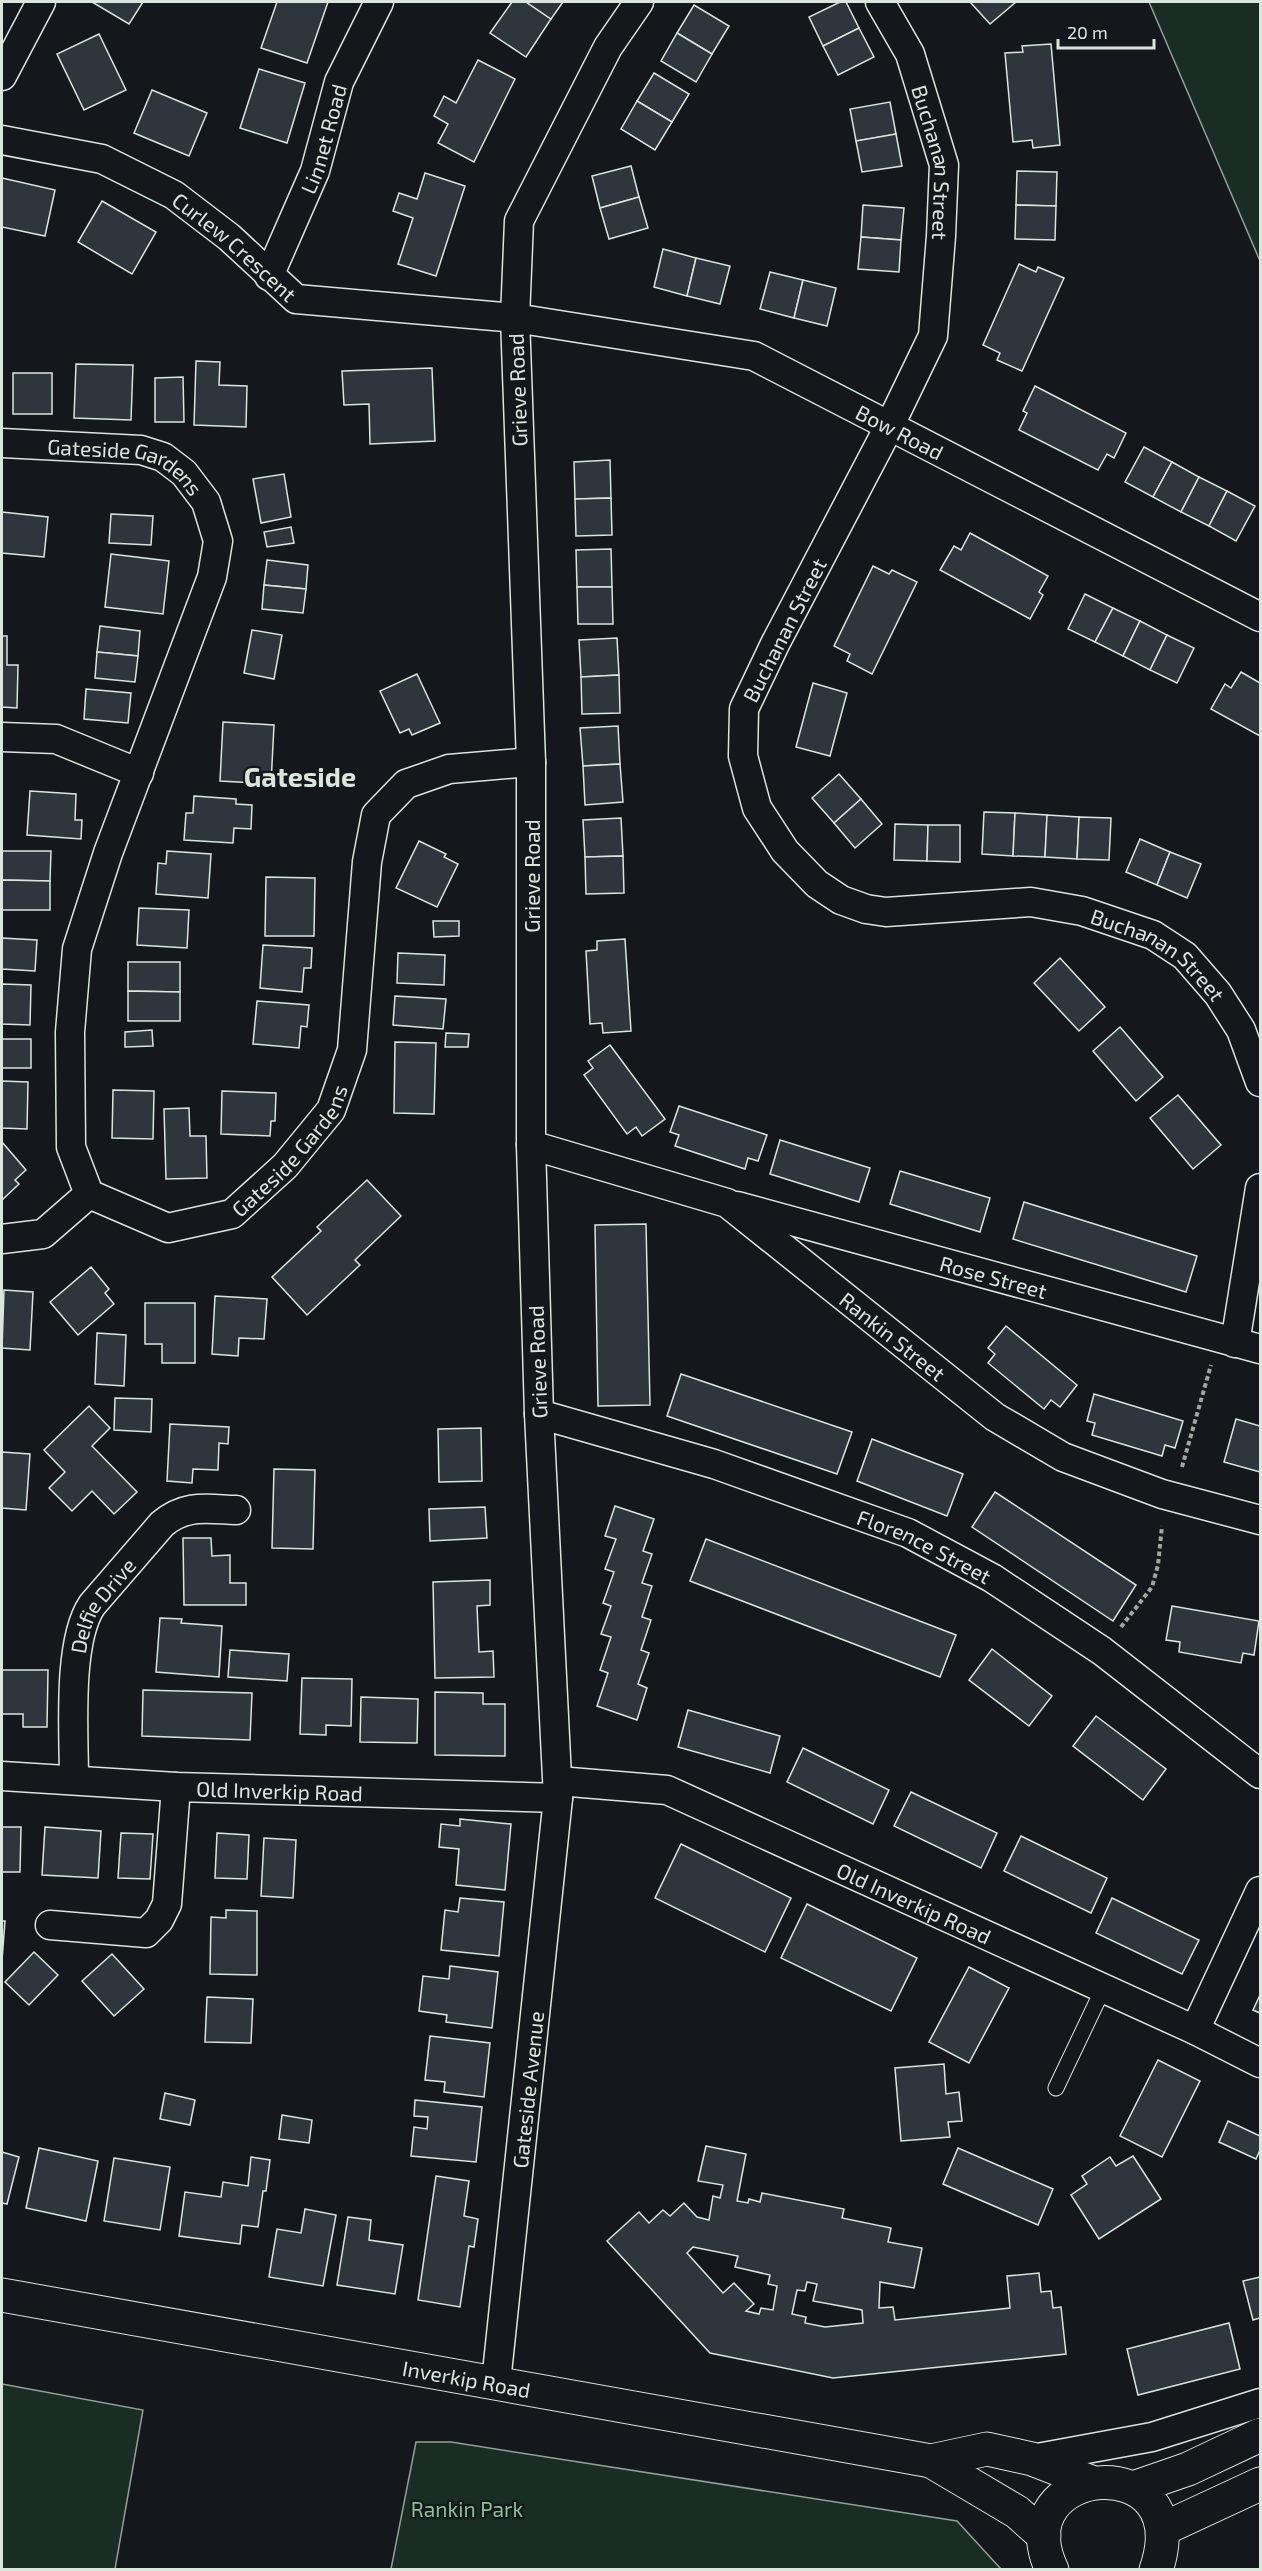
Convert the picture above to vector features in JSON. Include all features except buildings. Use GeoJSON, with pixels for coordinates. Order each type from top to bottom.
{"type":"FeatureCollection","features":[{"type":"Feature","properties":{"kind":"highway","name":"Inverkip Road"},"geometry":{"type":"LineString","coordinates":[[2,2295],[931,2461],[1017,2512],[1044,2536]]}},
{"type":"Feature","properties":{"kind":"highway"},"geometry":{"type":"LineString","coordinates":[[1133,2488],[1188,2469],[1260,2435]]}},
{"type":"Feature","properties":{"kind":"highway","name":"Inverkip Road"},"geometry":{"type":"LineString","coordinates":[[931,2461],[987,2449],[1032,2459],[1091,2482]]}},
{"type":"Feature","properties":{"kind":"highway"},"geometry":{"type":"LineString","coordinates":[[1052,2570],[1045,2553],[1044,2536],[1047,2521],[1059,2501],[1077,2487],[1091,2482],[1119,2482],[1133,2488],[1146,2498],[1157,2512],[1163,2529],[1163,2550],[1156,2570]]}},
{"type":"Feature","properties":{"kind":"highway"},"geometry":{"type":"LineString","coordinates":[[1163,2529],[1260,2486]]}},
{"type":"Feature","properties":{"kind":"street"},"geometry":{"type":"LineString","coordinates":[[2,76],[41,2]]}},
{"type":"Feature","properties":{"kind":"street","name":"Linnet Road"},"geometry":{"type":"LineString","coordinates":[[269,276],[315,171],[339,82],[379,2]]}},
{"type":"Feature","properties":{"kind":"street","name":"Grieve Road"},"geometry":{"type":"LineString","coordinates":[[558,1790],[539,1414],[531,1145],[531,762],[515,318],[519,221],[608,47],[639,2]]}},
{"type":"Feature","properties":{"kind":"street","name":"Buchanan Street"},"geometry":{"type":"LineString","coordinates":[[880,2],[910,54],[944,165],[933,336],[890,425],[775,644],[744,709],[743,756],[757,807],[785,851],[817,884],[841,900],[866,909],[886,912],[1031,902],[1082,912],[1153,935],[1185,956],[1218,994],[1241,1030],[1260,1082]]}},
{"type":"Feature","properties":{"kind":"street","name":"Curlew Crescent"},"geometry":{"type":"LineString","coordinates":[[2,140],[102,159],[174,195],[229,237],[269,276],[296,298],[515,318]]}},
{"type":"Feature","properties":{"kind":"street","name":"Bow Road"},"geometry":{"type":"LineString","coordinates":[[515,318],[754,356],[1260,617]]}},
{"type":"Feature","properties":{"kind":"street","name":"Gateside Gardens"},"geometry":{"type":"LineString","coordinates":[[2,443],[141,450],[163,458],[184,473],[206,502],[218,541],[212,577],[108,853],[77,949],[70,1032],[71,1147],[89,1194],[168,1228],[232,1214],[285,1166],[332,1110],[352,1050],[367,862],[376,815],[406,784],[449,769],[531,762]]}},
{"type":"Feature","properties":{"kind":"street"},"geometry":{"type":"LineString","coordinates":[[2,737],[56,739],[139,773]]}},
{"type":"Feature","properties":{"kind":"street","name":"Rankin Street"},"geometry":{"type":"LineString","coordinates":[[531,1145],[727,1203],[995,1417],[1063,1457],[1168,1496],[1260,1520]]}},
{"type":"Feature","properties":{"kind":"street"},"geometry":{"type":"LineString","coordinates":[[1238,1343],[1260,1188]]}},
{"type":"Feature","properties":{"kind":"street"},"geometry":{"type":"LineString","coordinates":[[2,1239],[43,1234],[89,1194]]}},
{"type":"Feature","properties":{"kind":"street","name":"Rose Street"},"geometry":{"type":"LineString","coordinates":[[727,1203],[1238,1343]]}},
{"type":"Feature","properties":{"kind":"street","name":"Florence Street"},"geometry":{"type":"LineString","coordinates":[[539,1414],[714,1464],[908,1533],[992,1578],[1102,1651],[1260,1774]]}},
{"type":"Feature","properties":{"kind":"street","name":"Delfie Drive"},"geometry":{"type":"LineString","coordinates":[[74,1780],[75,1680],[83,1618],[162,1524],[175,1514],[199,1508],[236,1510]]}},
{"type":"Feature","properties":{"kind":"street","name":"Old Inverkip Road"},"geometry":{"type":"LineString","coordinates":[[2,1776],[176,1787],[667,1790],[1195,2030],[1260,2063]]}},
{"type":"Feature","properties":{"kind":"street"},"geometry":{"type":"LineString","coordinates":[[50,1925],[146,1933],[159,1920],[167,1904],[176,1787]]}},
{"type":"Feature","properties":{"kind":"street","name":"Gateside Avenue"},"geometry":{"type":"LineString","coordinates":[[496,2382],[558,1790]]}},
{"type":"Feature","properties":{"kind":"street"},"geometry":{"type":"LineString","coordinates":[[1195,2030],[1260,1891]]}},
{"type":"Feature","properties":{"kind":"street"},"geometry":{"type":"LineString","coordinates":[[1032,2459],[1152,2437],[1260,2403]]}},
{"type":"Feature","properties":{"kind":"lane"},"geometry":{"type":"LineString","coordinates":[[1056,2088],[1103,1989]]}},
{"type":"Feature","properties":{"kind":"path"},"geometry":{"type":"LineString","coordinates":[[1102,1651],[1152,1587],[1158,1565],[1168,1496],[1238,1343]]}},
{"type":"Feature","properties":{"kind":"green space"},"geometry":{"type":"Polygon","coordinates":[[[1149,2],[1260,2],[1260,261],[1149,2]]]}},
{"type":"Feature","properties":{"kind":"green space"},"geometry":{"type":"Polygon","coordinates":[[[2,2384],[143,2410],[115,2569],[2,2569],[2,2384]]]}},
{"type":"Feature","properties":{"kind":"green space","name":"Rankin Park"},"geometry":{"type":"Polygon","coordinates":[[[416,2442],[451,2442],[957,2521],[1001,2569],[391,2569],[416,2442]]]}},
{"type":"Feature","properties":{"kind":"district","name":"Gateside"},"geometry":{"type":"Point","coordinates":[300,776]}}]}
